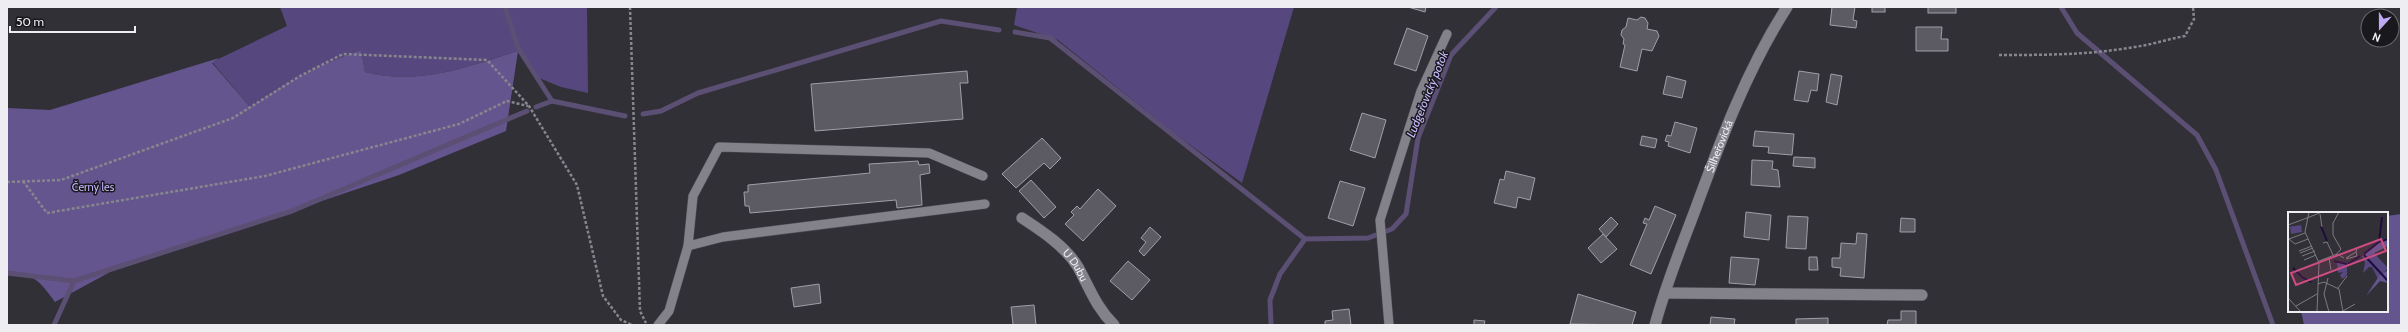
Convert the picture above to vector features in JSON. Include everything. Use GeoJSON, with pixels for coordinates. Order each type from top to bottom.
{"type":"FeatureCollection","features":[{"type":"Feature","properties":{"kind":"street","name":"Šilheřovická"},"geometry":{"type":"LineString","coordinates":[[1655,325],[1665,293],[1739,95],[1756,60],[1787,7]]}},
{"type":"Feature","properties":{"kind":"street","name":"U Dubu"},"geometry":{"type":"LineString","coordinates":[[1022,218],[1047,235],[1077,266],[1100,311],[1114,325]]}},
{"type":"Feature","properties":{"kind":"street"},"geometry":{"type":"LineString","coordinates":[[1665,293],[1922,294]]}},
{"type":"Feature","properties":{"kind":"lane"},"geometry":{"type":"LineString","coordinates":[[1389,325],[1380,220],[1421,92],[1447,34]]}},
{"type":"Feature","properties":{"kind":"lane"},"geometry":{"type":"LineString","coordinates":[[658,325],[669,311],[688,246],[693,196],[719,148],[929,153],[983,176]]}},
{"type":"Feature","properties":{"kind":"lane"},"geometry":{"type":"LineString","coordinates":[[688,246],[723,237],[985,204]]}},
{"type":"Feature","properties":{"kind":"path"},"geometry":{"type":"LineString","coordinates":[[630,7],[640,311],[647,325]]}},
{"type":"Feature","properties":{"kind":"path"},"geometry":{"type":"LineString","coordinates":[[1999,55],[2064,54],[2099,51],[2134,47],[2185,36],[2194,19],[2193,7]]}},
{"type":"Feature","properties":{"kind":"path"},"geometry":{"type":"LineString","coordinates":[[7,182],[22,180],[61,180],[233,118],[300,76],[343,54],[487,60],[529,106],[577,185],[603,296],[621,320],[632,325]]}},
{"type":"Feature","properties":{"kind":"path"},"geometry":{"type":"LineString","coordinates":[[22,180],[47,213],[265,176],[459,124],[507,101],[529,106]]}},
{"type":"Feature","properties":{"kind":"shaded area"},"geometry":{"type":"Polygon","coordinates":[[[280,7],[587,7],[588,93],[561,87],[539,78],[518,51],[442,73],[404,77],[385,76],[365,72],[361,50],[304,74],[250,107],[212,62],[287,26],[280,7]]]}},
{"type":"Feature","properties":{"kind":"shaded area"},"geometry":{"type":"Polygon","coordinates":[[[1017,7],[1294,7],[1242,183],[1174,133],[1058,40],[1014,25],[1017,7]]]}},
{"type":"Feature","properties":{"kind":"green space","name":"Černý les"},"geometry":{"type":"Polygon","coordinates":[[[361,50],[365,72],[385,76],[404,77],[443,73],[518,51],[506,131],[399,175],[110,272],[55,302],[45,288],[35,279],[24,274],[7,271],[7,108],[50,110],[219,58],[212,63],[250,107],[304,74],[361,50]]]}},
{"type":"Feature","properties":{"kind":"green space"},"geometry":{"type":"Polygon","coordinates":[[[2401,214],[2401,325],[2304,325],[2301,312],[2388,312],[2388,216],[2401,214]]]}},
{"type":"Feature","properties":{"kind":"building"},"geometry":{"type":"Polygon","coordinates":[[[1408,7],[1426,7],[1425,12],[1408,7]]]}},
{"type":"Feature","properties":{"kind":"building"},"geometry":{"type":"Polygon","coordinates":[[[1832,7],[1855,7],[1853,20],[1857,21],[1856,28],[1830,25],[1832,7]]]}},
{"type":"Feature","properties":{"kind":"building"},"geometry":{"type":"Polygon","coordinates":[[[1872,7],[1885,7],[1885,12],[1872,12],[1872,7]]]}},
{"type":"Feature","properties":{"kind":"building"},"geometry":{"type":"Polygon","coordinates":[[[1928,7],[1956,7],[1956,13],[1928,13],[1928,7]]]}},
{"type":"Feature","properties":{"kind":"building"},"geometry":{"type":"Polygon","coordinates":[[[1641,17],[1645,18],[1648,23],[1647,29],[1657,31],[1659,36],[1652,51],[1642,49],[1637,71],[1620,67],[1625,45],[1623,44],[1624,39],[1621,35],[1622,30],[1626,27],[1628,18],[1637,20],[1641,17]]]}},
{"type":"Feature","properties":{"kind":"building"},"geometry":{"type":"Polygon","coordinates":[[[1916,27],[1942,27],[1941,39],[1948,39],[1948,51],[1916,51],[1916,27]]]}},
{"type":"Feature","properties":{"kind":"building"},"geometry":{"type":"Polygon","coordinates":[[[1407,28],[1428,36],[1416,71],[1394,64],[1407,28]]]}},
{"type":"Feature","properties":{"kind":"building"},"geometry":{"type":"Polygon","coordinates":[[[967,71],[968,83],[960,83],[963,119],[815,131],[811,84],[967,71]]]}},
{"type":"Feature","properties":{"kind":"building"},"geometry":{"type":"Polygon","coordinates":[[[1799,71],[1819,74],[1817,91],[1811,90],[1808,102],[1794,100],[1799,71]]]}},
{"type":"Feature","properties":{"kind":"building"},"geometry":{"type":"Polygon","coordinates":[[[1831,74],[1842,76],[1837,105],[1826,102],[1831,74]]]}},
{"type":"Feature","properties":{"kind":"building"},"geometry":{"type":"Polygon","coordinates":[[[1667,76],[1686,81],[1682,98],[1663,94],[1667,76]]]}},
{"type":"Feature","properties":{"kind":"building"},"geometry":{"type":"Polygon","coordinates":[[[1362,113],[1386,120],[1375,158],[1350,150],[1362,113]]]}},
{"type":"Feature","properties":{"kind":"building"},"geometry":{"type":"Polygon","coordinates":[[[1675,122],[1697,128],[1690,153],[1668,146],[1669,142],[1665,141],[1667,135],[1671,136],[1675,122]]]}},
{"type":"Feature","properties":{"kind":"building"},"geometry":{"type":"Polygon","coordinates":[[[1755,131],[1794,134],[1792,155],[1768,153],[1769,147],[1753,146],[1755,131]]]}},
{"type":"Feature","properties":{"kind":"building"},"geometry":{"type":"Polygon","coordinates":[[[1642,136],[1657,139],[1655,148],[1640,145],[1642,136]]]}},
{"type":"Feature","properties":{"kind":"building"},"geometry":{"type":"Polygon","coordinates":[[[1042,138],[1061,158],[1050,169],[1044,163],[1016,188],[1002,174],[1042,138]]]}},
{"type":"Feature","properties":{"kind":"building"},"geometry":{"type":"Polygon","coordinates":[[[1794,157],[1815,158],[1815,168],[1793,166],[1794,157]]]}},
{"type":"Feature","properties":{"kind":"building"},"geometry":{"type":"Polygon","coordinates":[[[1752,160],[1773,161],[1772,169],[1778,170],[1780,187],[1751,185],[1752,160]]]}},
{"type":"Feature","properties":{"kind":"building"},"geometry":{"type":"Polygon","coordinates":[[[918,161],[919,165],[929,164],[930,173],[920,175],[922,205],[897,208],[896,200],[750,213],[749,206],[745,206],[744,192],[748,192],[748,185],[870,173],[869,164],[918,161]]]}},
{"type":"Feature","properties":{"kind":"building"},"geometry":{"type":"Polygon","coordinates":[[[1506,171],[1535,178],[1530,200],[1518,197],[1516,208],[1494,203],[1500,179],[1504,180],[1506,171]]]}},
{"type":"Feature","properties":{"kind":"building"},"geometry":{"type":"Polygon","coordinates":[[[1031,180],[1056,207],[1044,218],[1019,191],[1031,180]]]}},
{"type":"Feature","properties":{"kind":"building"},"geometry":{"type":"Polygon","coordinates":[[[1340,181],[1365,188],[1353,226],[1328,218],[1340,181]]]}},
{"type":"Feature","properties":{"kind":"building"},"geometry":{"type":"Polygon","coordinates":[[[1098,189],[1116,206],[1083,241],[1065,224],[1074,215],[1071,212],[1077,206],[1080,209],[1098,189]]]}},
{"type":"Feature","properties":{"kind":"building"},"geometry":{"type":"Polygon","coordinates":[[[1655,206],[1676,215],[1651,274],[1630,265],[1647,224],[1643,223],[1645,218],[1649,220],[1655,206]]]}},
{"type":"Feature","properties":{"kind":"building"},"geometry":{"type":"Polygon","coordinates":[[[1746,212],[1771,215],[1769,240],[1744,237],[1746,212]]]}},
{"type":"Feature","properties":{"kind":"building"},"geometry":{"type":"Polygon","coordinates":[[[1788,216],[1808,217],[1806,249],[1786,248],[1788,216]]]}},
{"type":"Feature","properties":{"kind":"building"},"geometry":{"type":"Polygon","coordinates":[[[1611,217],[1618,224],[1606,237],[1599,229],[1611,217]]]}},
{"type":"Feature","properties":{"kind":"building"},"geometry":{"type":"Polygon","coordinates":[[[1901,218],[1915,219],[1915,232],[1900,232],[1901,218]]]}},
{"type":"Feature","properties":{"kind":"building"},"geometry":{"type":"Polygon","coordinates":[[[1150,227],[1161,237],[1144,256],[1139,251],[1146,242],[1141,238],[1150,227]]]}},
{"type":"Feature","properties":{"kind":"building"},"geometry":{"type":"Polygon","coordinates":[[[1857,233],[1867,234],[1864,278],[1840,276],[1841,268],[1832,267],[1832,258],[1840,258],[1841,243],[1856,244],[1857,233]]]}},
{"type":"Feature","properties":{"kind":"building"},"geometry":{"type":"Polygon","coordinates":[[[1603,234],[1617,249],[1601,263],[1588,248],[1603,234]]]}},
{"type":"Feature","properties":{"kind":"building"},"geometry":{"type":"Polygon","coordinates":[[[1731,257],[1759,259],[1755,285],[1729,283],[1731,257]]]}},
{"type":"Feature","properties":{"kind":"building"},"geometry":{"type":"Polygon","coordinates":[[[1809,257],[1817,257],[1818,270],[1809,270],[1809,257]]]}},
{"type":"Feature","properties":{"kind":"building"},"geometry":{"type":"Polygon","coordinates":[[[1128,261],[1150,280],[1132,300],[1110,281],[1128,261]]]}},
{"type":"Feature","properties":{"kind":"building"},"geometry":{"type":"Polygon","coordinates":[[[819,284],[821,303],[794,307],[791,288],[819,284]]]}},
{"type":"Feature","properties":{"kind":"building"},"geometry":{"type":"Polygon","coordinates":[[[1578,294],[1636,312],[1632,325],[1570,324],[1578,294]]]}},
{"type":"Feature","properties":{"kind":"building"},"geometry":{"type":"Polygon","coordinates":[[[1034,305],[1036,325],[1010,325],[1013,324],[1011,307],[1034,305]]]}},
{"type":"Feature","properties":{"kind":"building"},"geometry":{"type":"Polygon","coordinates":[[[1349,309],[1351,325],[1325,325],[1325,321],[1333,320],[1332,311],[1349,309]]]}},
{"type":"Feature","properties":{"kind":"building"},"geometry":{"type":"Polygon","coordinates":[[[1901,311],[1916,311],[1916,325],[1887,325],[1888,320],[1901,320],[1901,311]]]}},
{"type":"Feature","properties":{"kind":"building"},"geometry":{"type":"Polygon","coordinates":[[[1711,317],[1735,319],[1734,325],[1710,325],[1711,317]]]}},
{"type":"Feature","properties":{"kind":"building"},"geometry":{"type":"Polygon","coordinates":[[[1828,318],[1828,325],[1796,325],[1796,319],[1828,318]]]}},
{"type":"Feature","properties":{"kind":"building"},"geometry":{"type":"Polygon","coordinates":[[[1474,320],[1485,321],[1484,325],[1474,325],[1474,320]]]}},
{"type":"Feature","properties":{"kind":"waterway"},"geometry":{"type":"LineString","coordinates":[[505,7],[518,48],[552,101]]}},
{"type":"Feature","properties":{"kind":"waterway","name":"Ludgeřovický potok"},"geometry":{"type":"LineString","coordinates":[[1271,325],[1270,300],[1280,274],[1305,239],[1368,238],[1392,229],[1406,214],[1418,138],[1451,55],[1496,7]]}},
{"type":"Feature","properties":{"kind":"waterway"},"geometry":{"type":"LineString","coordinates":[[2061,7],[2077,33],[2197,135],[2216,170],[2273,325]]}},
{"type":"Feature","properties":{"kind":"waterway"},"geometry":{"type":"LineString","coordinates":[[643,114],[661,111],[698,93],[941,21],[999,30]]}},
{"type":"Feature","properties":{"kind":"waterway"},"geometry":{"type":"LineString","coordinates":[[1015,32],[1050,38],[1305,239]]}},
{"type":"Feature","properties":{"kind":"waterway"},"geometry":{"type":"LineString","coordinates":[[536,107],[552,101],[625,116]]}},
{"type":"Feature","properties":{"kind":"waterway"},"geometry":{"type":"LineString","coordinates":[[7,273],[74,281],[292,211],[527,111]]}},
{"type":"Feature","properties":{"kind":"waterway"},"geometry":{"type":"LineString","coordinates":[[54,325],[74,281]]}}]}
